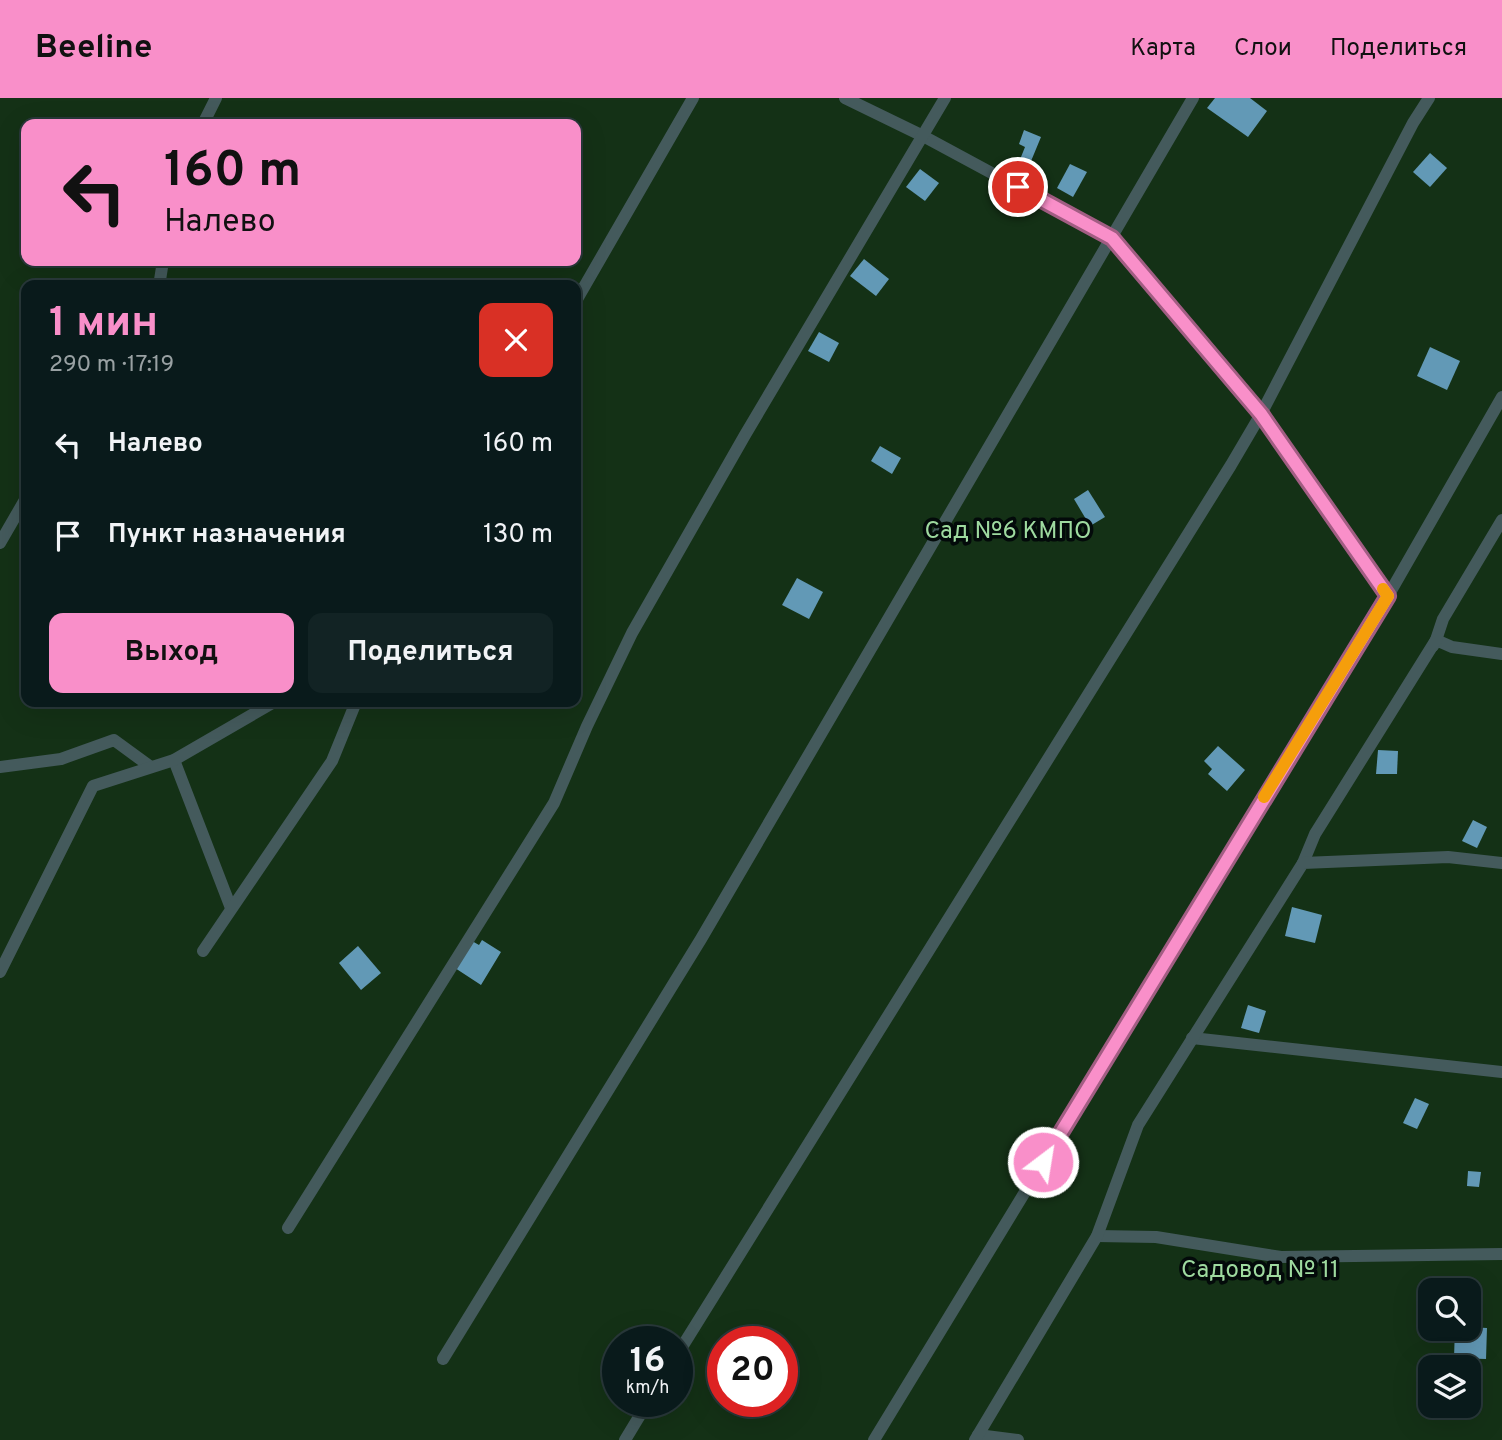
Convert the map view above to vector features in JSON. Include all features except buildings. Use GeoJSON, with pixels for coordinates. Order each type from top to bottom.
{"type":"FeatureCollection","features":[{"type":"Feature","properties":{"kind":"lane"},"geometry":{"type":"LineString","coordinates":[[206,119],[216,98]]}},
{"type":"Feature","properties":{"kind":"lane"},"geometry":{"type":"LineString","coordinates":[[581,292],[693,98]]}},
{"type":"Feature","properties":{"kind":"lane"},"geometry":{"type":"LineString","coordinates":[[845,98],[923,136],[1112,238],[1261,414],[1388,596]]}},
{"type":"Feature","properties":{"kind":"lane"},"geometry":{"type":"LineString","coordinates":[[288,1228],[554,803],[632,632],[745,435],[945,98]]}},
{"type":"Feature","properties":{"kind":"lane"},"geometry":{"type":"LineString","coordinates":[[443,1359],[701,939],[1193,98]]}},
{"type":"Feature","properties":{"kind":"lane"},"geometry":{"type":"LineString","coordinates":[[693,1329],[1261,414],[1429,98]]}},
{"type":"Feature","properties":{"kind":"lane"},"geometry":{"type":"LineString","coordinates":[[874,1440],[1388,596],[1502,397]]}},
{"type":"Feature","properties":{"kind":"lane"},"geometry":{"type":"LineString","coordinates":[[0,543],[21,507]]}},
{"type":"Feature","properties":{"kind":"lane"},"geometry":{"type":"LineString","coordinates":[[1018,1440],[976,1437],[1097,1236],[1138,1125],[1303,863],[1315,834],[1436,640],[1443,619],[1502,520]]}},
{"type":"Feature","properties":{"kind":"lane"},"geometry":{"type":"LineString","coordinates":[[1436,640],[1452,647],[1502,654]]}},
{"type":"Feature","properties":{"kind":"lane"},"geometry":{"type":"LineString","coordinates":[[0,972],[93,786],[174,760],[265,707]]}},
{"type":"Feature","properties":{"kind":"lane"},"geometry":{"type":"LineString","coordinates":[[203,951],[332,761],[354,707]]}},
{"type":"Feature","properties":{"kind":"lane"},"geometry":{"type":"LineString","coordinates":[[0,767],[61,759],[114,740],[151,767]]}},
{"type":"Feature","properties":{"kind":"lane"},"geometry":{"type":"LineString","coordinates":[[174,760],[232,908]]}},
{"type":"Feature","properties":{"kind":"lane"},"geometry":{"type":"LineString","coordinates":[[1303,863],[1448,858],[1502,863]]}},
{"type":"Feature","properties":{"kind":"lane"},"geometry":{"type":"LineString","coordinates":[[1192,1038],[1502,1072]]}},
{"type":"Feature","properties":{"kind":"lane"},"geometry":{"type":"LineString","coordinates":[[1097,1236],[1156,1237],[1281,1257],[1502,1254]]}},
{"type":"Feature","properties":{"kind":"lane"},"geometry":{"type":"LineString","coordinates":[[625,1440],[639,1417]]}},
{"type":"Feature","properties":{"kind":"green space","name":"Сад №6 КМПО"},"geometry":{"type":"Polygon","coordinates":[[[0,98],[1502,98],[1502,1440],[0,1440],[0,98]]]}},
{"type":"Feature","properties":{"kind":"slow traffic"},"geometry":{"type":"LineString","coordinates":[[1264,797],[1388,596],[1383,589]]}},
{"type":"Feature","properties":{"kind":"route"},"geometry":{"type":"LineString","coordinates":[[1018,187],[1112,238],[1261,414],[1388,596],[1043,1162]]}},
{"type":"Feature","properties":{"kind":"park label","name":"Садовод № 11"},"geometry":{"type":"Point","coordinates":[1260,1269]}}]}
